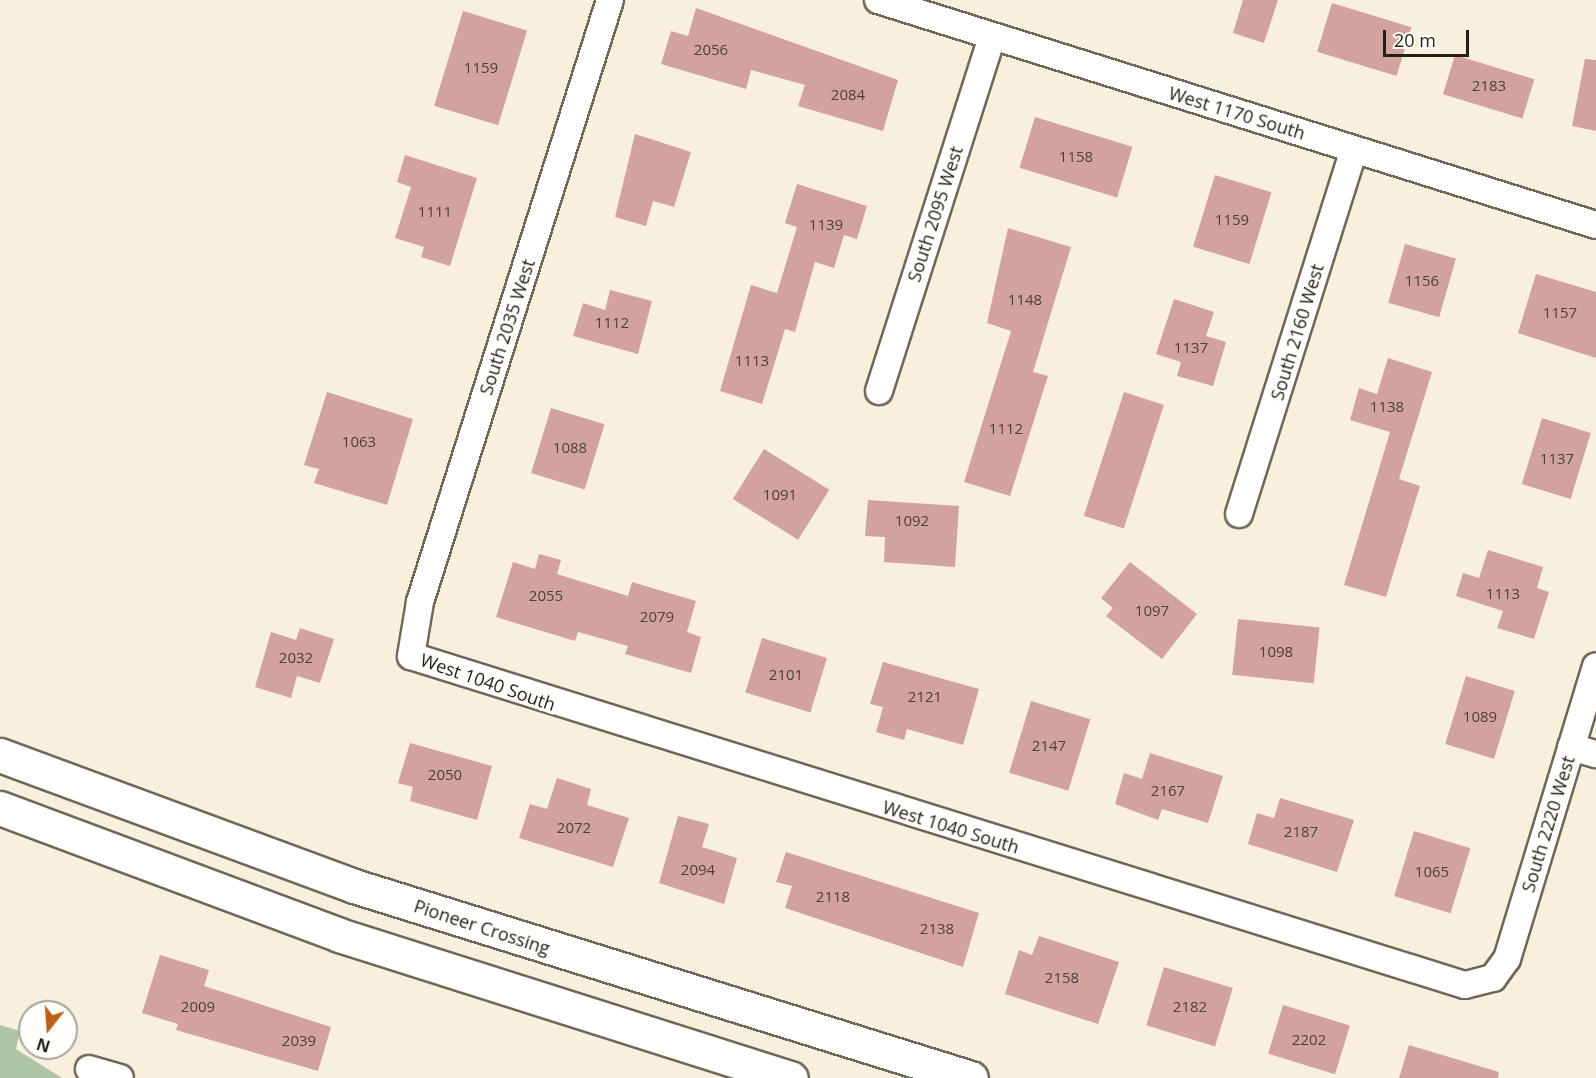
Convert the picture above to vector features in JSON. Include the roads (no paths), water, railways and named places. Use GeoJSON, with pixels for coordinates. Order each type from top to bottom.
{"type":"FeatureCollection","features":[{"type":"Feature","properties":{"kind":"highway","name":"Pioneer Crossing"},"geometry":{"type":"LineString","coordinates":[[0,755],[354,886],[971,1078]]}},
{"type":"Feature","properties":{"kind":"highway"},"geometry":{"type":"LineString","coordinates":[[0,808],[350,939],[791,1078]]}},
{"type":"Feature","properties":{"kind":"street","name":"South 2035 West"},"geometry":{"type":"LineString","coordinates":[[411,656],[420,602],[610,0]]}},
{"type":"Feature","properties":{"kind":"street","name":"West 1170 South"},"geometry":{"type":"LineString","coordinates":[[878,0],[1596,225]]}},
{"type":"Feature","properties":{"kind":"street","name":"South 2095 West"},"geometry":{"type":"LineString","coordinates":[[879,391],[992,37]]}},
{"type":"Feature","properties":{"kind":"street","name":"South 2160 West"},"geometry":{"type":"LineString","coordinates":[[1239,514],[1354,150]]}},
{"type":"Feature","properties":{"kind":"street","name":"West 1040 South"},"geometry":{"type":"LineString","coordinates":[[411,656],[1465,985],[1493,978]]}},
{"type":"Feature","properties":{"kind":"street","name":"South 2220 West"},"geometry":{"type":"LineString","coordinates":[[1493,978],[1507,959],[1596,666]]}},
{"type":"Feature","properties":{"kind":"street"},"geometry":{"type":"LineString","coordinates":[[1571,747],[1596,754]]}},
{"type":"Feature","properties":{"kind":"street"},"geometry":{"type":"LineString","coordinates":[[89,1069],[120,1078]]}}]}
